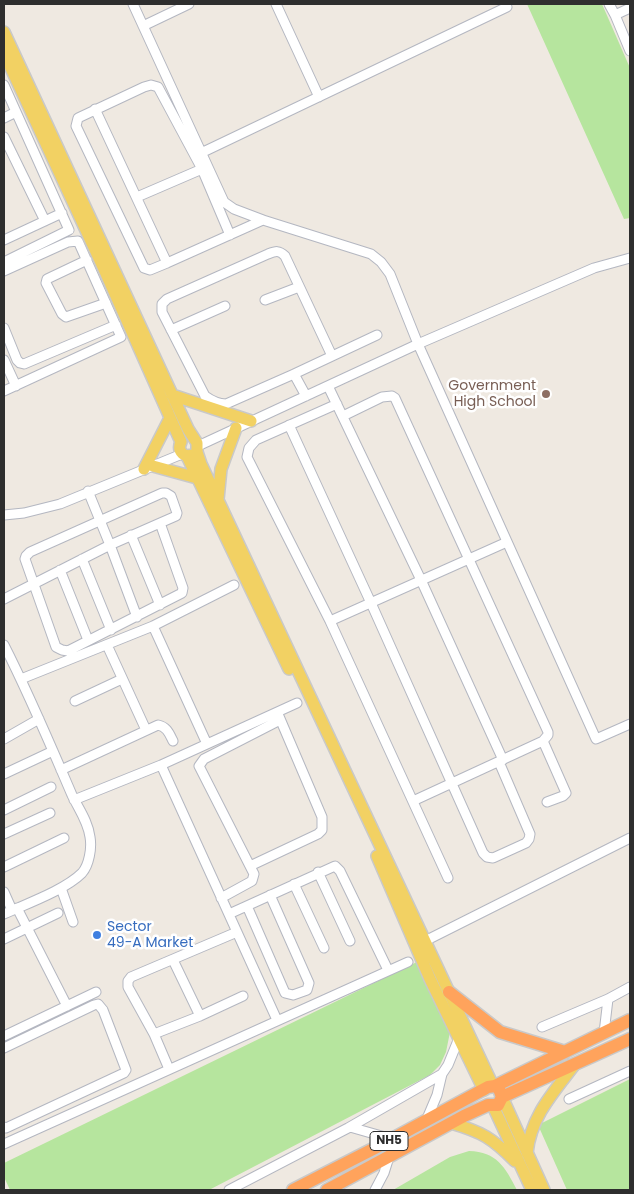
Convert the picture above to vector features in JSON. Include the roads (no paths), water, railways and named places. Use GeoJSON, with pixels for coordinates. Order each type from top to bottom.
{"type":"FeatureCollection","features":[{"type":"Feature","properties":{"kind":"highway"},"geometry":{"type":"LineString","coordinates":[[449,992],[500,1032],[565,1052]]}},
{"type":"Feature","properties":{"kind":"highway","name":"NH5"},"geometry":{"type":"LineString","coordinates":[[293,1190],[491,1088],[630,1020]]}},
{"type":"Feature","properties":{"kind":"highway","name":"NH5"},"geometry":{"type":"LineString","coordinates":[[327,1190],[451,1123],[575,1064],[626,1043]]}},
{"type":"Feature","properties":{"kind":"highway"},"geometry":{"type":"LineString","coordinates":[[491,1088],[499,1089],[495,1103],[483,1099],[491,1088]]}},
{"type":"Feature","properties":{"kind":"main road"},"geometry":{"type":"LineString","coordinates":[[4,32],[172,394],[190,448],[197,478],[367,834],[430,979],[459,1038],[491,1088]]}},
{"type":"Feature","properties":{"kind":"main road"},"geometry":{"type":"LineString","coordinates":[[4,53],[103,267],[170,418],[190,448],[218,500],[425,940],[491,1088]]}},
{"type":"Feature","properties":{"kind":"main road"},"geometry":{"type":"LineString","coordinates":[[172,394],[251,421]]}},
{"type":"Feature","properties":{"kind":"main road"},"geometry":{"type":"LineString","coordinates":[[170,418],[149,468],[197,478]]}},
{"type":"Feature","properties":{"kind":"main road"},"geometry":{"type":"LineString","coordinates":[[218,500],[221,469],[236,428]]}},
{"type":"Feature","properties":{"kind":"main road"},"geometry":{"type":"LineString","coordinates":[[527,1153],[530,1134],[538,1113],[575,1064]]}},
{"type":"Feature","properties":{"kind":"main road"},"geometry":{"type":"LineString","coordinates":[[495,1103],[527,1153],[544,1190]]}},
{"type":"Feature","properties":{"kind":"main road"},"geometry":{"type":"LineString","coordinates":[[495,1103],[532,1190]]}},
{"type":"Feature","properties":{"kind":"main road"},"geometry":{"type":"LineString","coordinates":[[451,1123],[491,1139],[521,1167]]}},
{"type":"Feature","properties":{"kind":"street"},"geometry":{"type":"LineString","coordinates":[[133,4],[224,202],[234,209],[264,220],[371,254],[381,262],[390,274],[418,344],[596,739],[630,724]]}},
{"type":"Feature","properties":{"kind":"street"},"geometry":{"type":"LineString","coordinates":[[143,26],[189,4]]}},
{"type":"Feature","properties":{"kind":"street"},"geometry":{"type":"LineString","coordinates":[[276,4],[319,97]]}},
{"type":"Feature","properties":{"kind":"street"},"geometry":{"type":"LineString","coordinates":[[609,4],[630,51]]}},
{"type":"Feature","properties":{"kind":"street"},"geometry":{"type":"LineString","coordinates":[[201,153],[507,7]]}},
{"type":"Feature","properties":{"kind":"street"},"geometry":{"type":"LineString","coordinates":[[615,15],[629,11]]}},
{"type":"Feature","properties":{"kind":"street"},"geometry":{"type":"LineString","coordinates":[[4,85],[69,230],[4,262]]}},
{"type":"Feature","properties":{"kind":"street"},"geometry":{"type":"LineString","coordinates":[[230,235],[202,169],[158,87],[151,85],[144,87],[78,118],[76,122],[144,268],[150,270],[167,263],[264,220]]}},
{"type":"Feature","properties":{"kind":"street"},"geometry":{"type":"LineString","coordinates":[[95,109],[167,263]]}},
{"type":"Feature","properties":{"kind":"street"},"geometry":{"type":"LineString","coordinates":[[4,118],[16,112]]}},
{"type":"Feature","properties":{"kind":"street"},"geometry":{"type":"LineString","coordinates":[[4,137],[45,221]]}},
{"type":"Feature","properties":{"kind":"street"},"geometry":{"type":"LineString","coordinates":[[136,197],[202,169]]}},
{"type":"Feature","properties":{"kind":"street"},"geometry":{"type":"LineString","coordinates":[[4,240],[62,214]]}},
{"type":"Feature","properties":{"kind":"street"},"geometry":{"type":"LineString","coordinates":[[4,271],[74,240],[78,242],[121,337],[4,391]]}},
{"type":"Feature","properties":{"kind":"street"},"geometry":{"type":"LineString","coordinates":[[332,356],[286,256],[281,252],[276,251],[167,299],[162,304],[161,309],[205,396],[218,404],[226,404],[294,374],[377,335]]}},
{"type":"Feature","properties":{"kind":"street"},"geometry":{"type":"LineString","coordinates":[[4,515],[43,509],[149,468],[418,344],[594,268],[630,258]]}},
{"type":"Feature","properties":{"kind":"street"},"geometry":{"type":"LineString","coordinates":[[87,260],[47,279],[46,283],[62,314],[66,317],[106,303]]}},
{"type":"Feature","properties":{"kind":"street"},"geometry":{"type":"LineString","coordinates":[[265,300],[299,287]]}},
{"type":"Feature","properties":{"kind":"street"},"geometry":{"type":"LineString","coordinates":[[171,330],[225,306]]}},
{"type":"Feature","properties":{"kind":"street"},"geometry":{"type":"LineString","coordinates":[[4,328],[17,360],[24,364],[116,325]]}},
{"type":"Feature","properties":{"kind":"street"},"geometry":{"type":"LineString","coordinates":[[4,360],[16,386]]}},
{"type":"Feature","properties":{"kind":"street"},"geometry":{"type":"LineString","coordinates":[[294,374],[306,396]]}},
{"type":"Feature","properties":{"kind":"street"},"geometry":{"type":"LineString","coordinates":[[289,425],[484,853],[490,858],[526,842],[530,834],[501,761],[421,580],[328,386]]}},
{"type":"Feature","properties":{"kind":"street"},"geometry":{"type":"LineString","coordinates":[[343,416],[382,397],[392,396],[395,398],[548,732],[543,741],[413,801]]}},
{"type":"Feature","properties":{"kind":"street"},"geometry":{"type":"LineString","coordinates":[[337,404],[256,440],[249,448],[248,457],[330,621],[448,878]]}},
{"type":"Feature","properties":{"kind":"street"},"geometry":{"type":"LineString","coordinates":[[88,491],[137,617]]}},
{"type":"Feature","properties":{"kind":"street"},"geometry":{"type":"LineString","coordinates":[[4,599],[33,584],[60,570],[82,559],[110,544],[176,516],[177,511],[171,496],[166,493],[26,556],[25,559],[33,584],[56,647],[68,651],[179,596],[182,592],[183,588],[160,523]]}},
{"type":"Feature","properties":{"kind":"street"},"geometry":{"type":"LineString","coordinates":[[131,535],[160,605]]}},
{"type":"Feature","properties":{"kind":"street"},"geometry":{"type":"LineString","coordinates":[[330,621],[507,542]]}},
{"type":"Feature","properties":{"kind":"street"},"geometry":{"type":"LineString","coordinates":[[82,559],[111,630]]}},
{"type":"Feature","properties":{"kind":"street"},"geometry":{"type":"LineString","coordinates":[[60,570],[88,640]]}},
{"type":"Feature","properties":{"kind":"street"},"geometry":{"type":"LineString","coordinates":[[21,680],[153,626],[234,585]]}},
{"type":"Feature","properties":{"kind":"street"},"geometry":{"type":"LineString","coordinates":[[153,626],[206,744]]}},
{"type":"Feature","properties":{"kind":"street"},"geometry":{"type":"LineString","coordinates":[[4,645],[74,800],[86,822],[90,835],[88,862],[82,872],[61,888],[11,911]]}},
{"type":"Feature","properties":{"kind":"street"},"geometry":{"type":"LineString","coordinates":[[106,645],[146,730]]}},
{"type":"Feature","properties":{"kind":"street"},"geometry":{"type":"LineString","coordinates":[[75,701],[122,679]]}},
{"type":"Feature","properties":{"kind":"street"},"geometry":{"type":"LineString","coordinates":[[221,898],[252,881],[254,874],[199,766],[204,759],[297,703]]}},
{"type":"Feature","properties":{"kind":"street"},"geometry":{"type":"LineString","coordinates":[[74,800],[161,765],[206,744],[278,716]]}},
{"type":"Feature","properties":{"kind":"street"},"geometry":{"type":"LineString","coordinates":[[250,866],[318,834],[323,825],[322,817],[278,716]]}},
{"type":"Feature","properties":{"kind":"street"},"geometry":{"type":"LineString","coordinates":[[4,739],[39,719]]}},
{"type":"Feature","properties":{"kind":"street"},"geometry":{"type":"LineString","coordinates":[[61,770],[158,725],[163,726],[167,730],[173,741]]}},
{"type":"Feature","properties":{"kind":"street"},"geometry":{"type":"LineString","coordinates":[[543,741],[566,793],[547,802]]}},
{"type":"Feature","properties":{"kind":"street"},"geometry":{"type":"LineString","coordinates":[[4,774],[53,751]]}},
{"type":"Feature","properties":{"kind":"street"},"geometry":{"type":"LineString","coordinates":[[161,765],[277,1020]]}},
{"type":"Feature","properties":{"kind":"street"},"geometry":{"type":"LineString","coordinates":[[4,810],[52,787]]}},
{"type":"Feature","properties":{"kind":"street"},"geometry":{"type":"LineString","coordinates":[[4,834],[50,813]]}},
{"type":"Feature","properties":{"kind":"street"},"geometry":{"type":"LineString","coordinates":[[4,866],[64,838]]}},
{"type":"Feature","properties":{"kind":"street"},"geometry":{"type":"LineString","coordinates":[[425,940],[630,838]]}},
{"type":"Feature","properties":{"kind":"street"},"geometry":{"type":"LineString","coordinates":[[229,914],[330,866],[334,866],[338,868],[388,970]]}},
{"type":"Feature","properties":{"kind":"street"},"geometry":{"type":"LineString","coordinates":[[318,872],[350,941]]}},
{"type":"Feature","properties":{"kind":"street"},"geometry":{"type":"LineString","coordinates":[[294,884],[324,948]]}},
{"type":"Feature","properties":{"kind":"street"},"geometry":{"type":"LineString","coordinates":[[61,888],[73,922]]}},
{"type":"Feature","properties":{"kind":"street"},"geometry":{"type":"LineString","coordinates":[[4,892],[11,911],[28,928],[67,1006]]}},
{"type":"Feature","properties":{"kind":"street"},"geometry":{"type":"LineString","coordinates":[[247,906],[285,993],[293,996],[307,990],[309,983],[270,895]]}},
{"type":"Feature","properties":{"kind":"street"},"geometry":{"type":"LineString","coordinates":[[4,939],[58,913]]}},
{"type":"Feature","properties":{"kind":"street"},"geometry":{"type":"LineString","coordinates":[[169,1069],[154,1034],[128,987],[128,981],[131,977],[237,932]]}},
{"type":"Feature","properties":{"kind":"street"},"geometry":{"type":"LineString","coordinates":[[173,960],[200,1016]]}},
{"type":"Feature","properties":{"kind":"street"},"geometry":{"type":"LineString","coordinates":[[4,1144],[408,962]]}},
{"type":"Feature","properties":{"kind":"street"},"geometry":{"type":"LineString","coordinates":[[542,1027],[608,999],[630,987]]}},
{"type":"Feature","properties":{"kind":"street"},"geometry":{"type":"LineString","coordinates":[[4,1036],[96,992]]}},
{"type":"Feature","properties":{"kind":"street"},"geometry":{"type":"LineString","coordinates":[[154,1034],[244,996]]}},
{"type":"Feature","properties":{"kind":"street"},"geometry":{"type":"LineString","coordinates":[[604,1033],[608,999]]}},
{"type":"Feature","properties":{"kind":"street"},"geometry":{"type":"LineString","coordinates":[[4,1048],[98,1004],[103,1010],[126,1067],[124,1073],[6,1128],[4,1127]]}},
{"type":"Feature","properties":{"kind":"street"},"geometry":{"type":"LineString","coordinates":[[426,1122],[437,1095],[442,1074],[448,1065],[459,1038]]}},
{"type":"Feature","properties":{"kind":"street"},"geometry":{"type":"LineString","coordinates":[[569,1099],[630,1071]]}},
{"type":"Feature","properties":{"kind":"street"},"geometry":{"type":"LineString","coordinates":[[228,1190],[350,1127],[442,1074]]}},
{"type":"Feature","properties":{"kind":"street"},"geometry":{"type":"LineString","coordinates":[[350,1127],[392,1139]]}},
{"type":"Feature","properties":{"kind":"street"},"geometry":{"type":"LineString","coordinates":[[375,1190],[384,1173],[389,1157]]}},
{"type":"Feature","properties":{"kind":"place","name":"Government High School"},"geometry":{"type":"Point","coordinates":[546,394]}},
{"type":"Feature","properties":{"kind":"place","name":"Sector 49-A Market"},"geometry":{"type":"Point","coordinates":[97,935]}}]}
